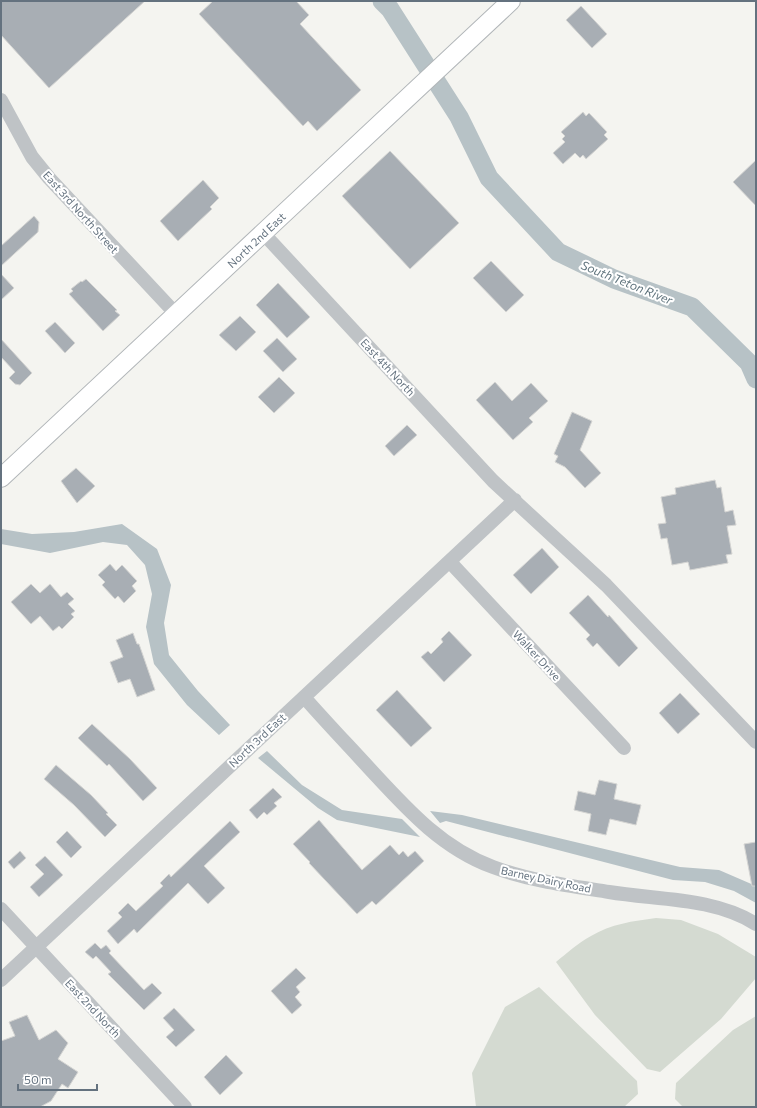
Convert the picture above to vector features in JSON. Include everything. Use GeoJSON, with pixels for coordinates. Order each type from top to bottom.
{"type":"FeatureCollection","features":[{"type":"Feature","properties":{"kind":"main road","name":"North 2nd East"},"geometry":{"type":"LineString","coordinates":[[1,478],[511,1]]}},
{"type":"Feature","properties":{"kind":"street","name":"East 3rd North Street"},"geometry":{"type":"LineString","coordinates":[[1,100],[32,157],[49,178],[176,314]]}},
{"type":"Feature","properties":{"kind":"street","name":"East 4th North"},"geometry":{"type":"LineString","coordinates":[[264,233],[493,480],[606,585],[756,742]]}},
{"type":"Feature","properties":{"kind":"street","name":"North 3rd East"},"geometry":{"type":"LineString","coordinates":[[1,980],[515,500]]}},
{"type":"Feature","properties":{"kind":"street","name":"Walker Drive"},"geometry":{"type":"LineString","coordinates":[[450,562],[624,748]]}},
{"type":"Feature","properties":{"kind":"street","name":"Barney Dairy Road"},"geometry":{"type":"LineString","coordinates":[[304,697],[409,812],[434,834],[465,854],[493,867],[521,875],[619,894],[698,904],[730,911],[756,924]]}},
{"type":"Feature","properties":{"kind":"street","name":"East 2nd North"},"geometry":{"type":"LineString","coordinates":[[1,909],[185,1107]]}},
{"type":"Feature","properties":{"kind":"shaded area"},"geometry":{"type":"Polygon","coordinates":[[[122,524],[157,549],[171,585],[164,623],[169,655],[198,691],[230,725],[219,735],[187,705],[154,664],[146,627],[152,594],[145,565],[127,545],[103,542],[50,553],[1,544],[1,529],[32,534],[74,532],[122,524]]]}},
{"type":"Feature","properties":{"kind":"shaded area"},"geometry":{"type":"Polygon","coordinates":[[[267,751],[302,785],[342,810],[402,819],[420,837],[337,820],[318,808],[258,758],[267,751]]]}},
{"type":"Feature","properties":{"kind":"shaded area"},"geometry":{"type":"Polygon","coordinates":[[[430,811],[462,815],[680,867],[719,870],[756,886],[756,903],[734,891],[705,882],[673,880],[446,821],[440,823],[430,811]]]}},
{"type":"Feature","properties":{"kind":"shaded area"},"geometry":{"type":"Polygon","coordinates":[[[656,918],[681,920],[718,934],[756,957],[756,978],[721,1019],[660,1072],[647,1069],[595,1015],[556,962],[573,948],[599,932],[622,924],[656,918]]]}},
{"type":"Feature","properties":{"kind":"shaded area"},"geometry":{"type":"Polygon","coordinates":[[[539,987],[637,1081],[638,1094],[624,1107],[476,1107],[472,1073],[505,1007],[539,987]]]}},
{"type":"Feature","properties":{"kind":"shaded area"},"geometry":{"type":"Polygon","coordinates":[[[756,1016],[756,1107],[683,1107],[675,1099],[676,1083],[733,1030],[756,1016]]]}},
{"type":"Feature","properties":{"kind":"building"},"geometry":{"type":"Polygon","coordinates":[[[1,1],[145,1],[49,88],[1,35],[1,1]]]}},
{"type":"Feature","properties":{"kind":"building"},"geometry":{"type":"Polygon","coordinates":[[[213,1],[296,1],[309,15],[300,24],[361,90],[317,131],[308,121],[303,126],[199,14],[213,1]]]}},
{"type":"Feature","properties":{"kind":"building"},"geometry":{"type":"Polygon","coordinates":[[[581,6],[607,34],[592,48],[566,20],[581,6]]]}},
{"type":"Feature","properties":{"kind":"building"},"geometry":{"type":"Polygon","coordinates":[[[583,112],[586,116],[589,113],[607,132],[604,135],[608,139],[586,159],[583,155],[580,158],[575,153],[563,164],[553,153],[565,142],[562,139],[565,136],[561,132],[583,112]]]}},
{"type":"Feature","properties":{"kind":"building"},"geometry":{"type":"Polygon","coordinates":[[[390,151],[459,223],[410,269],[342,196],[390,151]]]}},
{"type":"Feature","properties":{"kind":"building"},"geometry":{"type":"Polygon","coordinates":[[[756,160],[756,206],[733,182],[756,160]]]}},
{"type":"Feature","properties":{"kind":"building"},"geometry":{"type":"Polygon","coordinates":[[[203,180],[219,198],[210,207],[212,209],[178,241],[160,221],[203,180]]]}},
{"type":"Feature","properties":{"kind":"building"},"geometry":{"type":"Polygon","coordinates":[[[34,216],[39,222],[38,232],[1,266],[1,246],[34,216]]]}},
{"type":"Feature","properties":{"kind":"building"},"geometry":{"type":"Polygon","coordinates":[[[491,261],[524,295],[506,312],[473,278],[491,261]]]}},
{"type":"Feature","properties":{"kind":"building"},"geometry":{"type":"Polygon","coordinates":[[[1,274],[14,288],[1,300],[1,274]]]}},
{"type":"Feature","properties":{"kind":"building"},"geometry":{"type":"Polygon","coordinates":[[[86,279],[117,310],[115,311],[120,315],[103,331],[69,294],[73,291],[71,289],[86,279]]]}},
{"type":"Feature","properties":{"kind":"building"},"geometry":{"type":"Polygon","coordinates":[[[278,283],[310,317],[287,338],[256,305],[278,283]]]}},
{"type":"Feature","properties":{"kind":"building"},"geometry":{"type":"Polygon","coordinates":[[[240,316],[256,332],[236,351],[219,335],[240,316]]]}},
{"type":"Feature","properties":{"kind":"building"},"geometry":{"type":"Polygon","coordinates":[[[55,322],[75,343],[65,353],[45,331],[55,322]]]}},
{"type":"Feature","properties":{"kind":"building"},"geometry":{"type":"Polygon","coordinates":[[[277,338],[297,359],[283,372],[263,351],[277,338]]]}},
{"type":"Feature","properties":{"kind":"building"},"geometry":{"type":"Polygon","coordinates":[[[1,339],[32,373],[20,385],[15,384],[9,378],[15,372],[1,357],[1,339]]]}},
{"type":"Feature","properties":{"kind":"building"},"geometry":{"type":"Polygon","coordinates":[[[279,377],[295,393],[274,413],[258,397],[279,377]]]}},
{"type":"Feature","properties":{"kind":"building"},"geometry":{"type":"Polygon","coordinates":[[[495,382],[512,401],[531,383],[548,401],[529,418],[533,422],[513,440],[476,400],[495,382]]]}},
{"type":"Feature","properties":{"kind":"building"},"geometry":{"type":"Polygon","coordinates":[[[572,412],[592,421],[580,450],[601,473],[585,488],[565,467],[555,462],[558,456],[554,454],[572,412]]]}},
{"type":"Feature","properties":{"kind":"building"},"geometry":{"type":"Polygon","coordinates":[[[407,425],[417,435],[394,456],[385,446],[407,425]]]}},
{"type":"Feature","properties":{"kind":"building"},"geometry":{"type":"Polygon","coordinates":[[[76,468],[95,486],[77,503],[61,481],[76,468]]]}},
{"type":"Feature","properties":{"kind":"building"},"geometry":{"type":"Polygon","coordinates":[[[715,480],[717,488],[721,487],[725,512],[733,510],[736,525],[727,526],[732,554],[726,555],[728,563],[690,570],[688,562],[672,565],[667,538],[661,539],[658,524],[666,523],[661,497],[676,494],[675,488],[715,480]]]}},
{"type":"Feature","properties":{"kind":"building"},"geometry":{"type":"Polygon","coordinates":[[[542,548],[559,567],[531,594],[513,575],[542,548]]]}},
{"type":"Feature","properties":{"kind":"building"},"geometry":{"type":"Polygon","coordinates":[[[110,564],[116,571],[122,565],[137,581],[132,586],[136,591],[124,603],[118,596],[115,599],[102,585],[105,582],[98,575],[110,564]]]}},
{"type":"Feature","properties":{"kind":"building"},"geometry":{"type":"Polygon","coordinates":[[[31,584],[40,593],[50,584],[61,597],[67,592],[74,599],[68,604],[75,611],[71,614],[74,617],[62,629],[59,626],[53,631],[40,616],[31,624],[11,602],[31,584]]]}},
{"type":"Feature","properties":{"kind":"building"},"geometry":{"type":"Polygon","coordinates":[[[588,595],[608,617],[609,615],[638,648],[619,667],[597,643],[593,647],[586,639],[590,635],[569,613],[588,595]]]}},
{"type":"Feature","properties":{"kind":"building"},"geometry":{"type":"Polygon","coordinates":[[[449,631],[472,655],[444,682],[421,657],[428,651],[431,654],[443,642],[441,639],[449,631]]]}},
{"type":"Feature","properties":{"kind":"building"},"geometry":{"type":"Polygon","coordinates":[[[133,633],[137,644],[139,644],[155,690],[137,697],[130,679],[118,683],[110,662],[123,657],[116,640],[133,633]]]}},
{"type":"Feature","properties":{"kind":"building"},"geometry":{"type":"Polygon","coordinates":[[[397,690],[432,728],[411,747],[376,710],[397,690]]]}},
{"type":"Feature","properties":{"kind":"building"},"geometry":{"type":"Polygon","coordinates":[[[680,693],[700,714],[678,734],[659,713],[680,693]]]}},
{"type":"Feature","properties":{"kind":"building"},"geometry":{"type":"Polygon","coordinates":[[[92,724],[130,759],[157,788],[143,801],[109,764],[107,766],[78,738],[92,724]]]}},
{"type":"Feature","properties":{"kind":"building"},"geometry":{"type":"Polygon","coordinates":[[[56,765],[91,795],[117,825],[105,837],[74,805],[44,779],[56,765]]]}},
{"type":"Feature","properties":{"kind":"building"},"geometry":{"type":"Polygon","coordinates":[[[599,780],[617,784],[614,799],[641,805],[636,825],[610,819],[606,835],[588,831],[591,814],[574,810],[578,791],[595,795],[599,780]]]}},
{"type":"Feature","properties":{"kind":"building"},"geometry":{"type":"Polygon","coordinates":[[[273,788],[282,797],[274,803],[277,806],[267,815],[264,812],[257,819],[249,810],[273,788]]]}},
{"type":"Feature","properties":{"kind":"building"},"geometry":{"type":"Polygon","coordinates":[[[319,820],[362,870],[390,845],[399,855],[403,851],[408,857],[415,851],[424,861],[376,905],[372,901],[357,914],[293,844],[319,820]]]}},
{"type":"Feature","properties":{"kind":"building"},"geometry":{"type":"Polygon","coordinates":[[[230,821],[240,832],[204,866],[225,888],[208,904],[188,883],[137,933],[134,929],[118,944],[107,931],[122,917],[118,913],[128,903],[136,911],[163,886],[160,883],[169,874],[171,877],[230,821]]]}},
{"type":"Feature","properties":{"kind":"building"},"geometry":{"type":"Polygon","coordinates":[[[67,831],[82,847],[71,858],[56,842],[67,831]]]}},
{"type":"Feature","properties":{"kind":"building"},"geometry":{"type":"Polygon","coordinates":[[[756,842],[756,886],[752,886],[744,844],[756,842]]]}},
{"type":"Feature","properties":{"kind":"building"},"geometry":{"type":"Polygon","coordinates":[[[20,851],[26,858],[14,869],[8,862],[20,851]]]}},
{"type":"Feature","properties":{"kind":"building"},"geometry":{"type":"Polygon","coordinates":[[[45,856],[63,875],[39,897],[30,887],[44,874],[35,865],[45,856]]]}},
{"type":"Feature","properties":{"kind":"building"},"geometry":{"type":"Polygon","coordinates":[[[95,943],[101,949],[106,945],[111,951],[109,953],[144,990],[152,983],[162,993],[144,1010],[108,974],[111,972],[96,956],[93,959],[85,952],[95,943]]]}},
{"type":"Feature","properties":{"kind":"building"},"geometry":{"type":"Polygon","coordinates":[[[296,968],[306,978],[296,987],[300,992],[295,997],[302,1005],[292,1014],[271,991],[296,968]]]}},
{"type":"Feature","properties":{"kind":"building"},"geometry":{"type":"Polygon","coordinates":[[[174,1008],[195,1030],[176,1047],[166,1037],[174,1030],[163,1018],[174,1008]]]}},
{"type":"Feature","properties":{"kind":"building"},"geometry":{"type":"Polygon","coordinates":[[[27,1015],[39,1040],[56,1030],[68,1043],[58,1059],[78,1072],[68,1088],[62,1084],[51,1101],[40,1107],[1,1107],[1,1041],[15,1036],[9,1022],[27,1015]]]}},
{"type":"Feature","properties":{"kind":"building"},"geometry":{"type":"Polygon","coordinates":[[[226,1055],[243,1073],[220,1095],[204,1077],[226,1055]]]}},
{"type":"Feature","properties":{"kind":"waterway","name":"South Teton River"},"geometry":{"type":"LineString","coordinates":[[382,1],[390,9],[459,117],[489,178],[558,252],[614,279],[692,307],[749,363],[756,379]]}}]}
